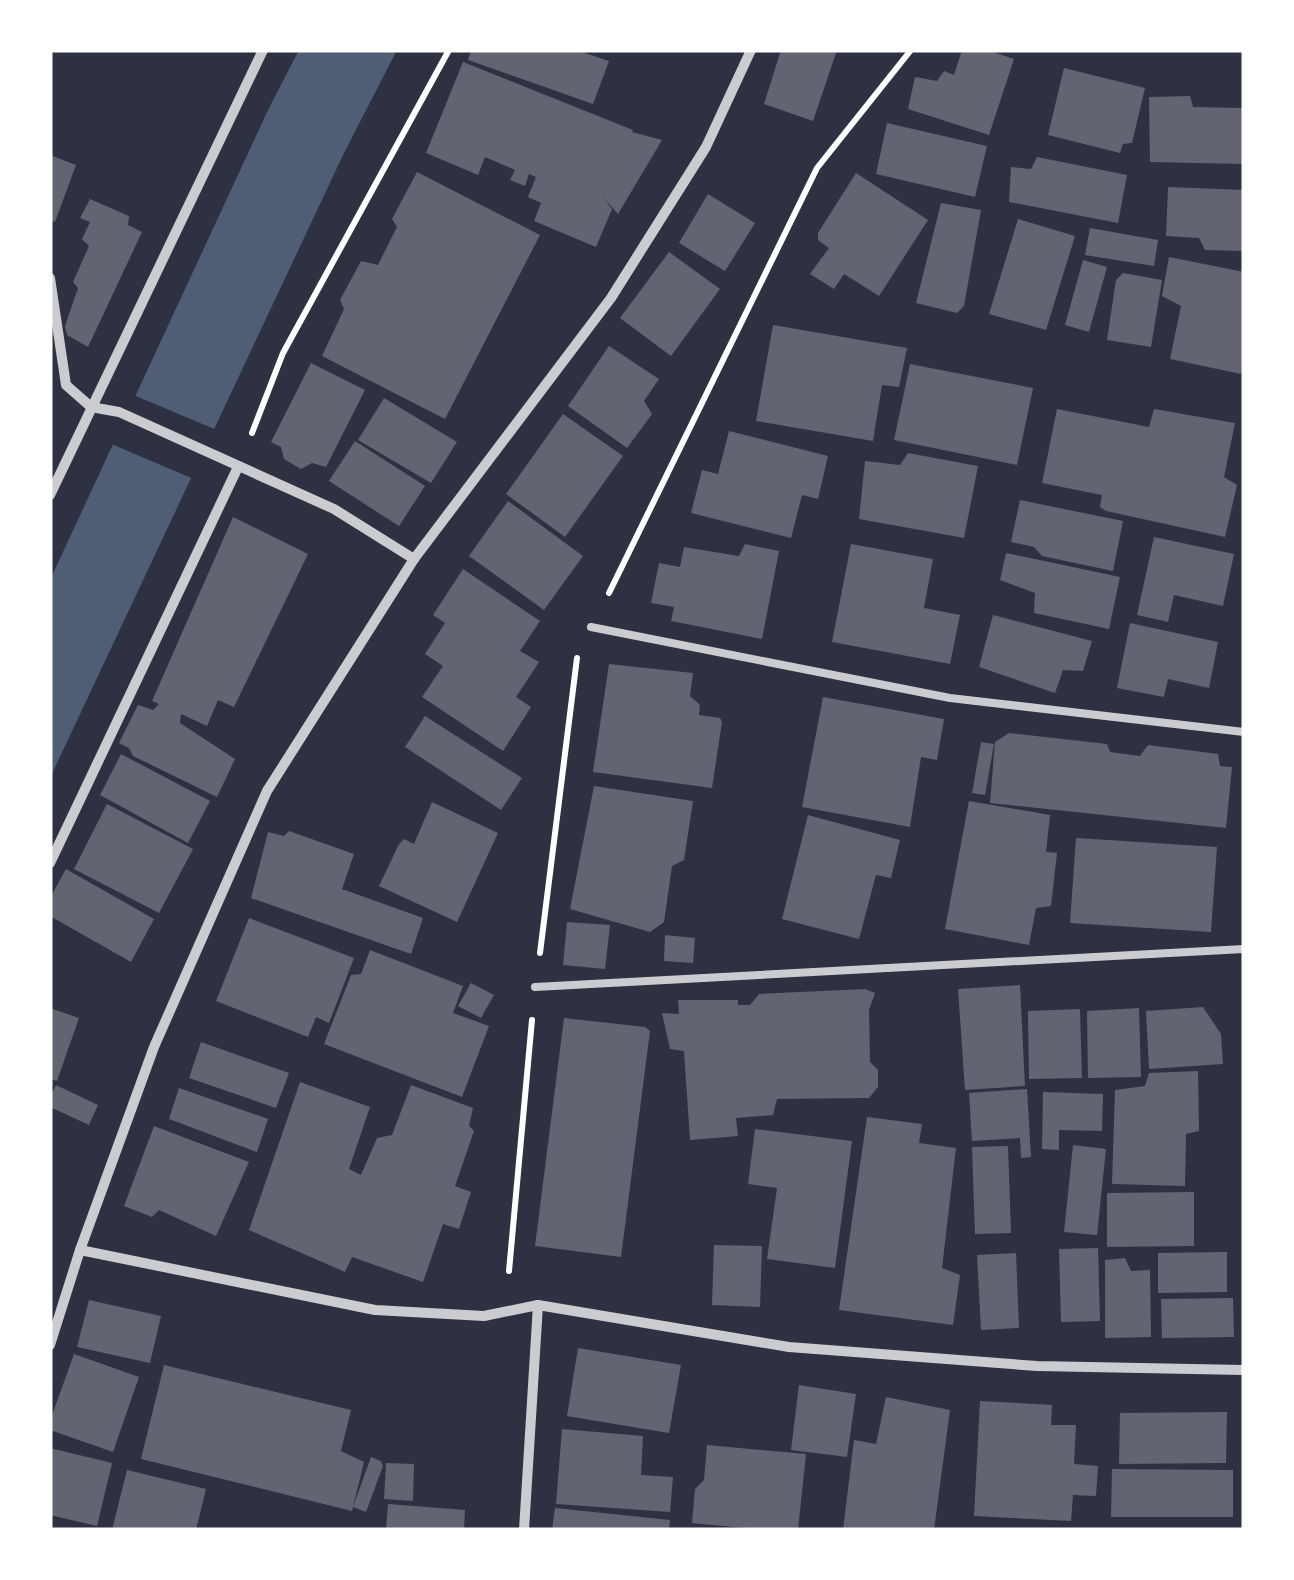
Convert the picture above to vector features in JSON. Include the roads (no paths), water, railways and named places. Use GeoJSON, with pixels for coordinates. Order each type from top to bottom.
{"type":"FeatureCollection","features":[{"type":"Feature","properties":{"kind":"street"},"geometry":{"type":"LineString","coordinates":[[50,495],[263,50]]}},
{"type":"Feature","properties":{"kind":"street"},"geometry":{"type":"LineString","coordinates":[[50,1345],[154,1047],[267,791],[414,559],[611,298],[706,147],[750,50]]}},
{"type":"Feature","properties":{"kind":"street"},"geometry":{"type":"LineString","coordinates":[[50,278],[66,385],[91,407],[118,412],[334,510],[414,559]]}},
{"type":"Feature","properties":{"kind":"street"},"geometry":{"type":"LineString","coordinates":[[50,863],[233,465]]}},
{"type":"Feature","properties":{"kind":"street"},"geometry":{"type":"LineString","coordinates":[[80,1250],[374,1310],[484,1316],[538,1306],[790,1347],[1037,1366],[1244,1370]]}},
{"type":"Feature","properties":{"kind":"street"},"geometry":{"type":"LineString","coordinates":[[524,1530],[538,1306]]}},
{"type":"Feature","properties":{"kind":"lane"},"geometry":{"type":"LineString","coordinates":[[591,627],[950,698],[1244,732]]}},
{"type":"Feature","properties":{"kind":"lane"},"geometry":{"type":"LineString","coordinates":[[535,987],[1244,949]]}},
{"type":"Feature","properties":{"kind":"water"},"geometry":{"type":"Polygon","coordinates":[[[299,50],[397,50],[344,153],[50,778],[50,580],[299,50]]]}}]}
